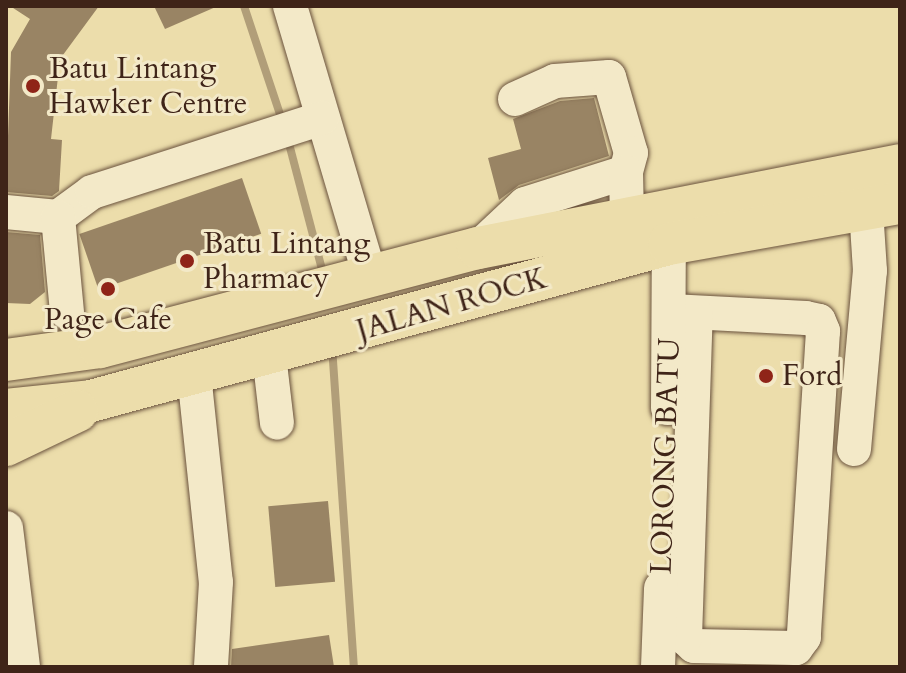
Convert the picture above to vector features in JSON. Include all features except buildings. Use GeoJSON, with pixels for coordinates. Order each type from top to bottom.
{"type":"FeatureCollection","features":[{"type":"Feature","properties":{"kind":"main road","name":"JALAN ROCK"},"geometry":{"type":"LineString","coordinates":[[6,360],[100,347],[284,295],[478,248],[900,165]]}},
{"type":"Feature","properties":{"kind":"main road","name":"JALAN ROCK"},"geometry":{"type":"LineString","coordinates":[[6,410],[91,401],[357,332],[669,244],[883,206]]}},
{"type":"Feature","properties":{"kind":"main road"},"geometry":{"type":"LineString","coordinates":[[6,445],[49,430],[91,401]]}},
{"type":"Feature","properties":{"kind":"street"},"geometry":{"type":"LineString","coordinates":[[290,6],[312,121],[360,278]]}},
{"type":"Feature","properties":{"kind":"street"},"geometry":{"type":"LineString","coordinates":[[515,99],[555,81],[609,77],[631,153],[626,172],[627,219]]}},
{"type":"Feature","properties":{"kind":"street"},"geometry":{"type":"LineString","coordinates":[[6,212],[58,217],[92,192],[312,121]]}},
{"type":"Feature","properties":{"kind":"street"},"geometry":{"type":"LineString","coordinates":[[478,248],[525,204],[626,172]]}},
{"type":"Feature","properties":{"kind":"street"},"geometry":{"type":"LineString","coordinates":[[854,449],[870,271],[883,206]]}},
{"type":"Feature","properties":{"kind":"street"},"geometry":{"type":"LineString","coordinates":[[58,217],[67,313]]}},
{"type":"Feature","properties":{"kind":"street","name":"LORONG BATU"},"geometry":{"type":"LineString","coordinates":[[658,667],[684,313],[669,244]]}},
{"type":"Feature","properties":{"kind":"street"},"geometry":{"type":"LineString","coordinates":[[684,313],[806,318],[819,321],[823,331],[804,637],[796,648],[694,646],[685,638],[684,313]]}},
{"type":"Feature","properties":{"kind":"street"},"geometry":{"type":"LineString","coordinates":[[277,423],[288,350]]}},
{"type":"Feature","properties":{"kind":"street"},"geometry":{"type":"LineString","coordinates":[[194,374],[216,582],[211,667]]}},
{"type":"Feature","properties":{"kind":"street"},"geometry":{"type":"LineString","coordinates":[[7,536],[23,667]]}},
{"type":"Feature","properties":{"kind":"waterway"},"geometry":{"type":"LineString","coordinates":[[244,6],[283,123]]}},
{"type":"Feature","properties":{"kind":"waterway"},"geometry":{"type":"LineString","coordinates":[[287,136],[324,277]]}},
{"type":"Feature","properties":{"kind":"waterway"},"geometry":{"type":"LineString","coordinates":[[332,346],[354,667]]}},
{"type":"Feature","properties":{"kind":"place","name":"Batu Lintang Hawker Centre"},"geometry":{"type":"Point","coordinates":[33,86]}},
{"type":"Feature","properties":{"kind":"place","name":"Batu Lintang Pharmacy"},"geometry":{"type":"Point","coordinates":[187,261]}},
{"type":"Feature","properties":{"kind":"place","name":"Page Cafe"},"geometry":{"type":"Point","coordinates":[108,289]}},
{"type":"Feature","properties":{"kind":"place","name":"Ford"},"geometry":{"type":"Point","coordinates":[766,376]}}]}
